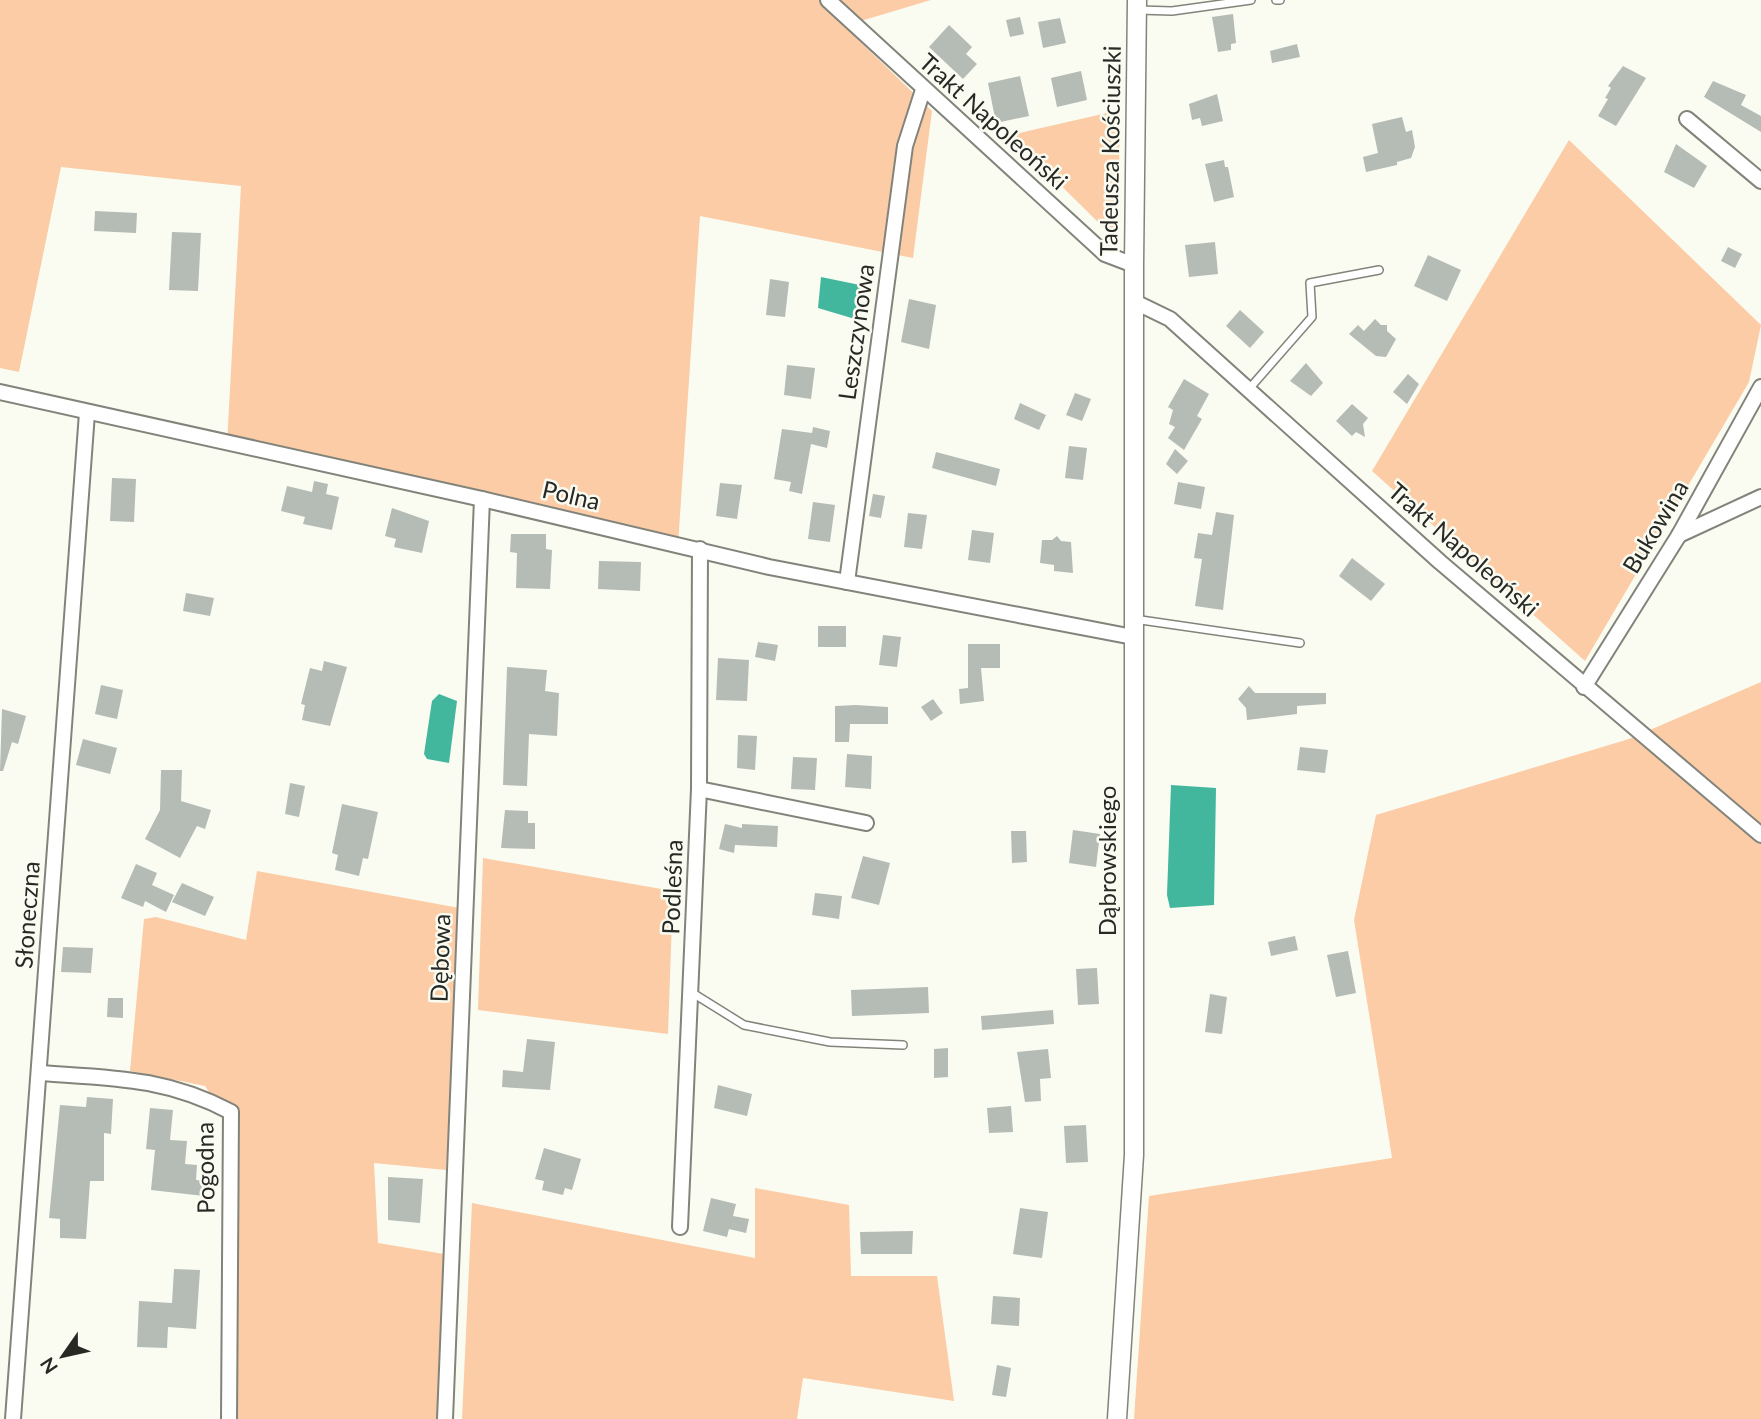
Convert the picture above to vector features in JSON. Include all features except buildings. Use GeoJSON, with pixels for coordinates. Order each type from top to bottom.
{"type":"FeatureCollection","features":[{"type":"Feature","properties":{"kind":"street","name":"Trakt Napoleoński"},"geometry":{"type":"LineString","coordinates":[[828,0],[923,90],[1105,254],[1134,265]]}},
{"type":"Feature","properties":{"kind":"street","name":"Tadeusza Kościuszki"},"geometry":{"type":"LineString","coordinates":[[1135,302],[1137,5]]}},
{"type":"Feature","properties":{"kind":"street","name":"Leszczynowa"},"geometry":{"type":"LineString","coordinates":[[847,582],[905,146],[923,90]]}},
{"type":"Feature","properties":{"kind":"street"},"geometry":{"type":"LineString","coordinates":[[1687,119],[1761,181]]}},
{"type":"Feature","properties":{"kind":"street","name":"Trakt Napoleoński"},"geometry":{"type":"LineString","coordinates":[[1135,302],[1170,319],[1584,687],[1761,835]]}},
{"type":"Feature","properties":{"kind":"street","name":"Dąbrowskiego"},"geometry":{"type":"LineString","coordinates":[[1117,1419],[1134,1155],[1135,302]]}},
{"type":"Feature","properties":{"kind":"street","name":"Bukowina"},"geometry":{"type":"LineString","coordinates":[[1584,687],[1679,535],[1761,387]]}},
{"type":"Feature","properties":{"kind":"street","name":"Polna"},"geometry":{"type":"LineString","coordinates":[[0,392],[87,414],[482,499],[847,582],[1133,628]]}},
{"type":"Feature","properties":{"kind":"street","name":"Słoneczna"},"geometry":{"type":"LineString","coordinates":[[13,1419],[87,414]]}},
{"type":"Feature","properties":{"kind":"street"},"geometry":{"type":"LineString","coordinates":[[1679,535],[1761,497]]}},
{"type":"Feature","properties":{"kind":"street","name":"Dębowa"},"geometry":{"type":"LineString","coordinates":[[444,1419],[482,499]]}},
{"type":"Feature","properties":{"kind":"street","name":"Podleśna"},"geometry":{"type":"LineString","coordinates":[[680,1227],[699,789],[700,549]]}},
{"type":"Feature","properties":{"kind":"street"},"geometry":{"type":"LineString","coordinates":[[699,789],[866,823]]}},
{"type":"Feature","properties":{"kind":"street","name":"Pogodna"},"geometry":{"type":"LineString","coordinates":[[40,1073],[148,1080],[208,1099],[230,1112],[229,1419]]}},
{"type":"Feature","properties":{"kind":"lane"},"geometry":{"type":"LineString","coordinates":[[1137,5],[1171,11],[1251,0]]}},
{"type":"Feature","properties":{"kind":"lane"},"geometry":{"type":"LineString","coordinates":[[1249,389],[1312,317],[1310,283],[1379,270]]}},
{"type":"Feature","properties":{"kind":"lane"},"geometry":{"type":"LineString","coordinates":[[1133,628],[1300,643]]}},
{"type":"Feature","properties":{"kind":"lane"},"geometry":{"type":"LineString","coordinates":[[691,992],[744,1025],[830,1042],[903,1045]]}},
{"type":"Feature","properties":{"kind":"shaded area"},"geometry":{"type":"Polygon","coordinates":[[[0,0],[931,0],[844,26],[932,111],[913,258],[700,216],[678,545],[227,444],[241,186],[61,167],[19,372],[0,368],[0,0]]]}},
{"type":"Feature","properties":{"kind":"shaded area"},"geometry":{"type":"Polygon","coordinates":[[[1120,110],[1118,237],[1113,237],[1010,135],[1120,110]]]}},
{"type":"Feature","properties":{"kind":"shaded area"},"geometry":{"type":"Polygon","coordinates":[[[1569,140],[1761,325],[1749,382],[1585,661],[1372,471],[1569,140]]]}},
{"type":"Feature","properties":{"kind":"shaded area"},"geometry":{"type":"Polygon","coordinates":[[[821,277],[860,285],[855,319],[818,308],[821,277]]]}},
{"type":"Feature","properties":{"kind":"shaded area"},"geometry":{"type":"Polygon","coordinates":[[[1761,682],[1761,1419],[1134,1419],[1149,1196],[1392,1158],[1354,920],[1376,815],[1629,739],[1761,682]]]}},
{"type":"Feature","properties":{"kind":"shaded area"},"geometry":{"type":"Polygon","coordinates":[[[439,694],[457,701],[449,763],[427,759],[424,754],[432,701],[439,694]]]}},
{"type":"Feature","properties":{"kind":"shaded area"},"geometry":{"type":"Polygon","coordinates":[[[1171,785],[1216,788],[1214,905],[1170,908],[1167,895],[1171,785]]]}},
{"type":"Feature","properties":{"kind":"shaded area"},"geometry":{"type":"Polygon","coordinates":[[[483,858],[673,891],[668,1034],[478,1010],[483,858]]]}},
{"type":"Feature","properties":{"kind":"shaded area"},"geometry":{"type":"Polygon","coordinates":[[[257,871],[465,909],[446,1170],[374,1163],[378,1243],[444,1254],[443,1419],[229,1419],[233,1130],[205,1086],[130,1071],[144,919],[156,917],[246,940],[257,871]]]}},
{"type":"Feature","properties":{"kind":"shaded area"},"geometry":{"type":"Polygon","coordinates":[[[755,1188],[849,1205],[851,1276],[937,1276],[954,1401],[803,1378],[797,1419],[462,1419],[472,1203],[755,1258],[755,1188]]]}}]}
